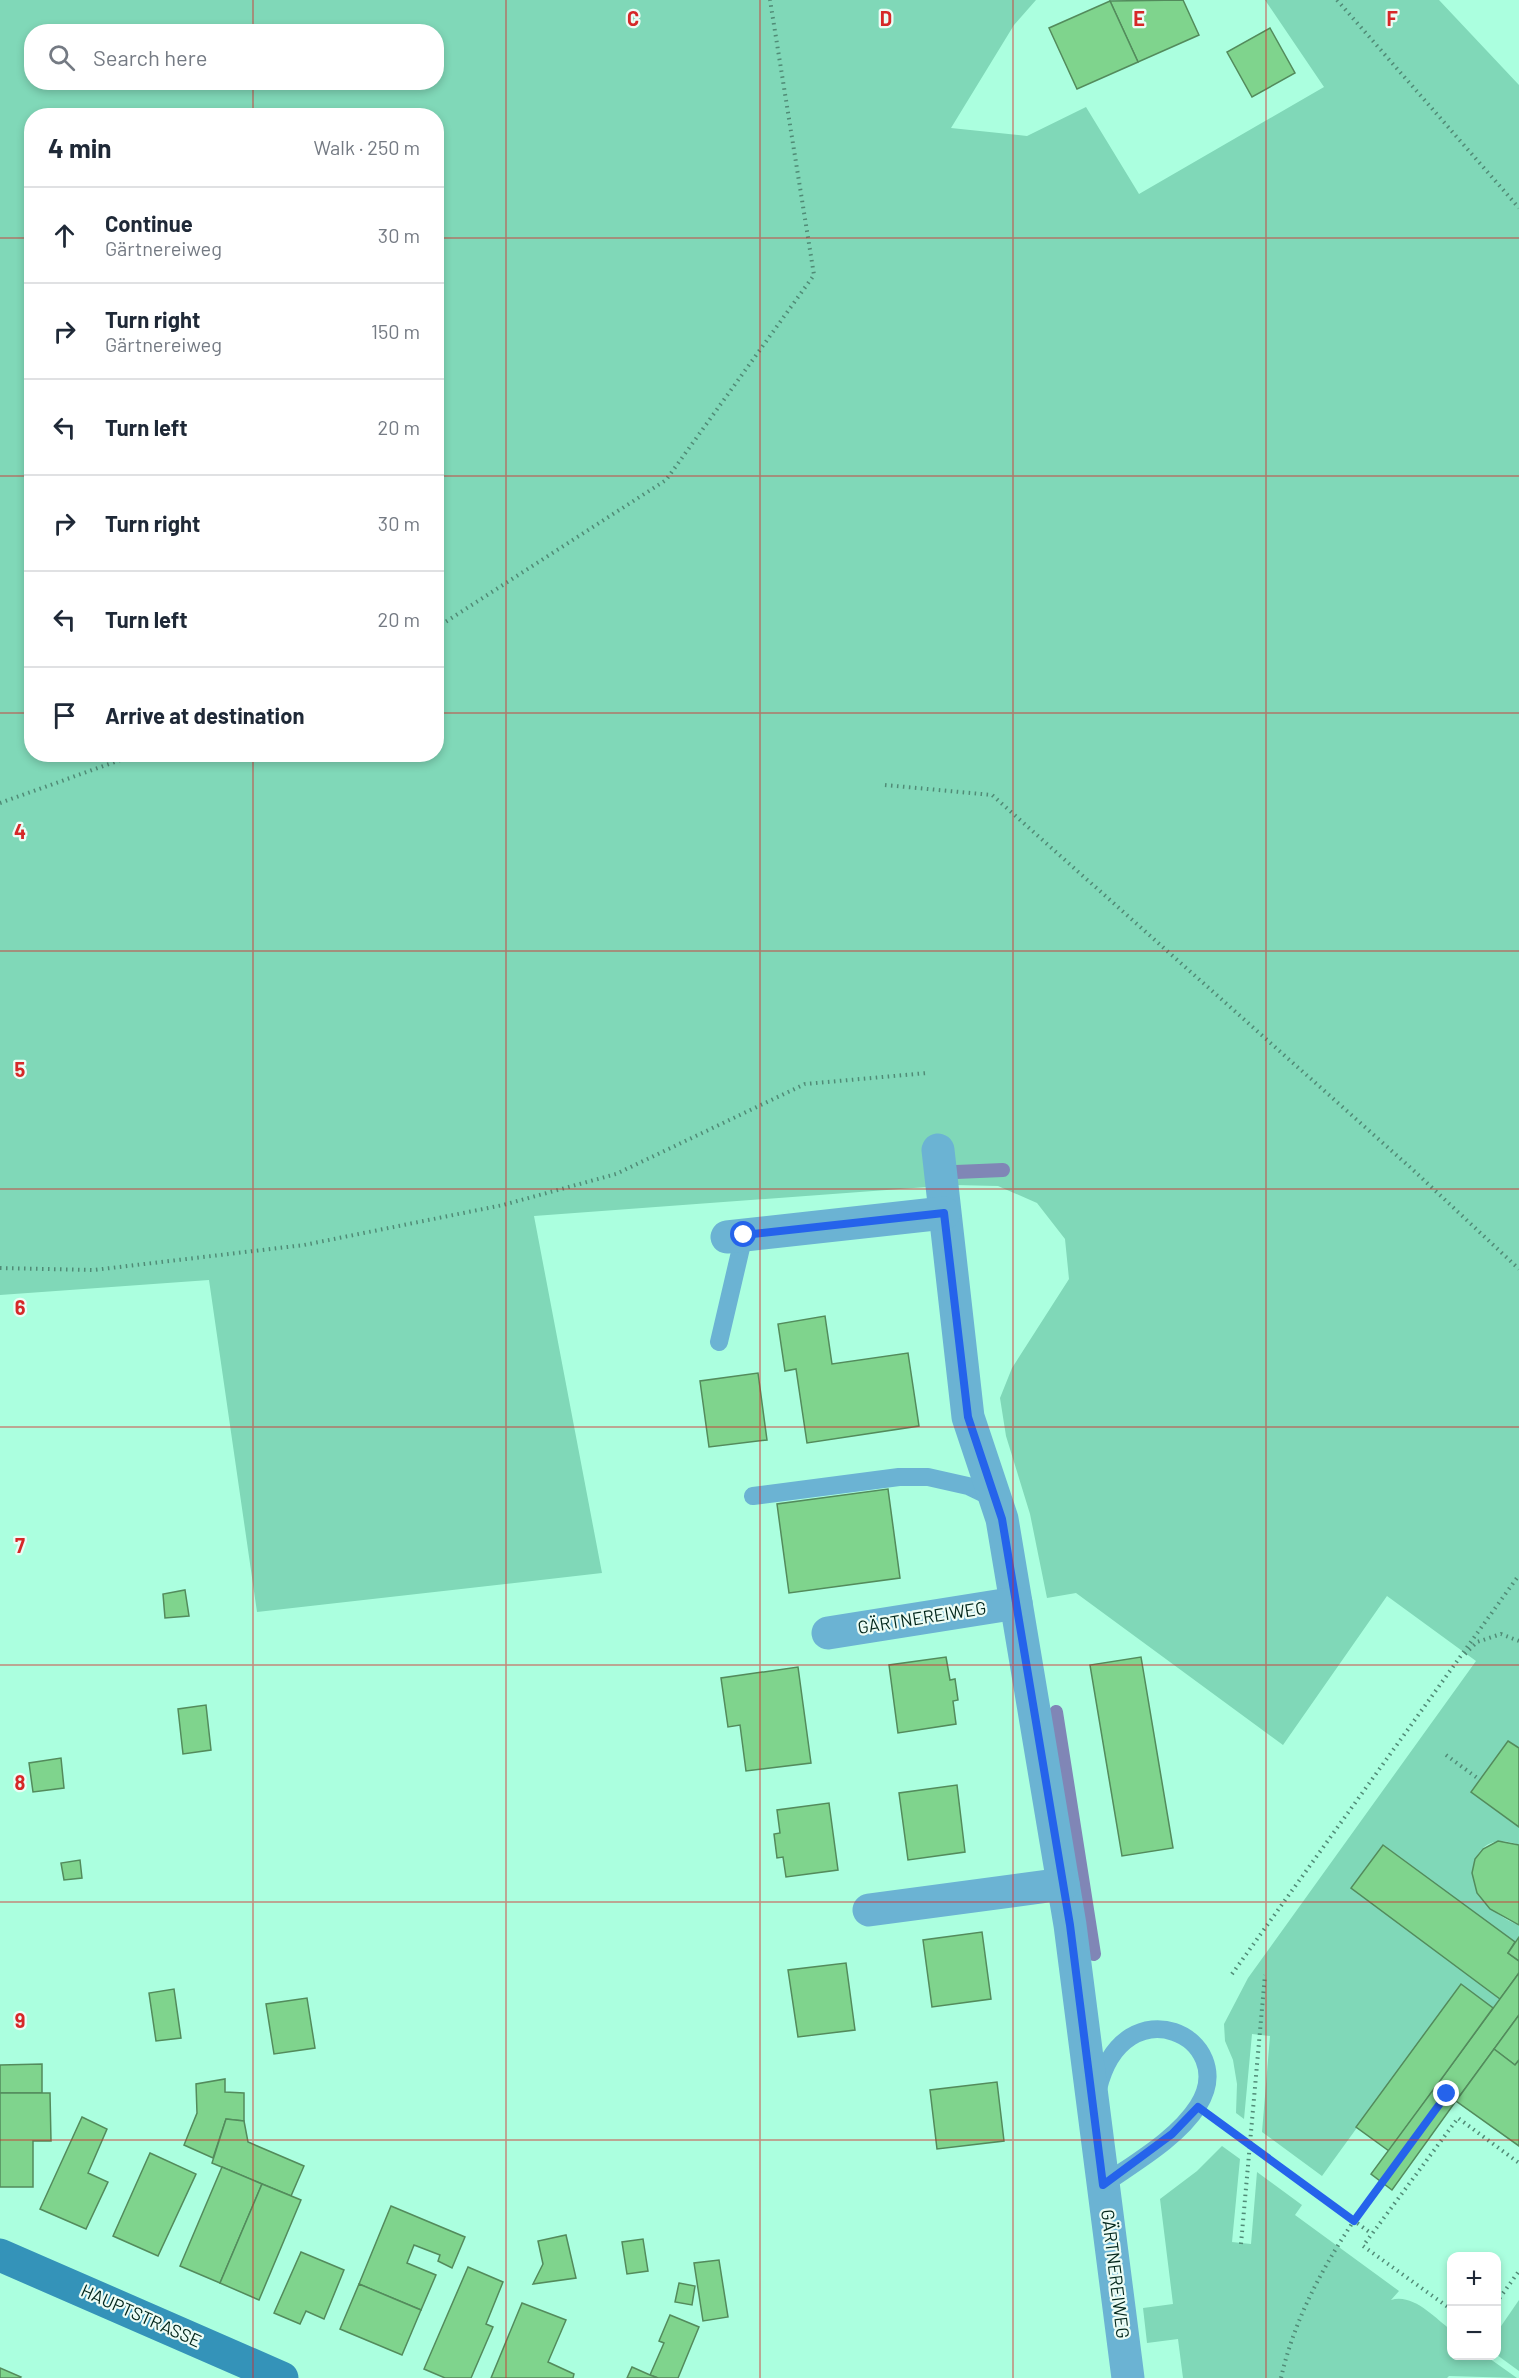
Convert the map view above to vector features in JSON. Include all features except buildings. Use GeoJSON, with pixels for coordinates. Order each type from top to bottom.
{"type":"FeatureCollection","features":[{"type":"Feature","properties":{"kind":"main road","name":"HAUPTSTRASSE"},"geometry":{"type":"LineString","coordinates":[[0,2255],[282,2378]]}},
{"type":"Feature","properties":{"kind":"street","name":"GÄRTNEREIWEG"},"geometry":{"type":"LineString","coordinates":[[938,1150],[968,1417],[1002,1519],[1063,1884],[1128,2378]]}},
{"type":"Feature","properties":{"kind":"street"},"geometry":{"type":"LineString","coordinates":[[736,1236],[944,1213]]}},
{"type":"Feature","properties":{"kind":"street","name":"GÄRTNEREIWEG"},"geometry":{"type":"LineString","coordinates":[[828,1633],[1016,1603]]}},
{"type":"Feature","properties":{"kind":"street"},"geometry":{"type":"LineString","coordinates":[[869,1910],[1063,1884]]}},
{"type":"Feature","properties":{"kind":"lane"},"geometry":{"type":"LineString","coordinates":[[718,1342],[736,1236]]}},
{"type":"Feature","properties":{"kind":"lane"},"geometry":{"type":"LineString","coordinates":[[753,1496],[899,1477],[928,1477],[968,1486],[996,1499]]}},
{"type":"Feature","properties":{"kind":"lane"},"geometry":{"type":"LineString","coordinates":[[1094,2108],[1103,2068],[1120,2043],[1144,2028],[1172,2030],[1191,2041],[1203,2056],[1207,2068],[1204,2111],[1103,2185]]}},
{"type":"Feature","properties":{"kind":"path"},"geometry":{"type":"LineString","coordinates":[[444,623],[666,480],[814,274],[770,0]]}},
{"type":"Feature","properties":{"kind":"path"},"geometry":{"type":"LineString","coordinates":[[1337,0],[1519,208]]}},
{"type":"Feature","properties":{"kind":"path"},"geometry":{"type":"LineString","coordinates":[[0,803],[115,762]]}},
{"type":"Feature","properties":{"kind":"path"},"geometry":{"type":"LineString","coordinates":[[885,785],[992,795],[1412,1168],[1519,1269]]}},
{"type":"Feature","properties":{"kind":"path"},"geometry":{"type":"LineString","coordinates":[[0,1268],[94,1270],[304,1245],[503,1205],[616,1174],[805,1084],[927,1073]]}},
{"type":"Feature","properties":{"kind":"path"},"geometry":{"type":"LineString","coordinates":[[1232,1974],[1519,1575]]}},
{"type":"Feature","properties":{"kind":"path"},"geometry":{"type":"LineString","coordinates":[[1456,1663],[1477,1642],[1501,1634],[1519,1641]]}},
{"type":"Feature","properties":{"kind":"path"},"geometry":{"type":"LineString","coordinates":[[1446,1755],[1480,1780]]}},
{"type":"Feature","properties":{"kind":"path"},"geometry":{"type":"LineString","coordinates":[[1241,2244],[1265,1975]]}},
{"type":"Feature","properties":{"kind":"path"},"geometry":{"type":"LineString","coordinates":[[1281,2378],[1305,2303],[1337,2246],[1447,2094]]}},
{"type":"Feature","properties":{"kind":"path"},"geometry":{"type":"LineString","coordinates":[[1204,2111],[1372,2234]]}},
{"type":"Feature","properties":{"kind":"path"},"geometry":{"type":"LineString","coordinates":[[1447,2306],[1363,2246],[1458,2118],[1519,2163]]}},
{"type":"Feature","properties":{"kind":"path"},"geometry":{"type":"LineString","coordinates":[[1501,2296],[1519,2271]]}},
{"type":"Feature","properties":{"kind":"green space"},"geometry":{"type":"Polygon","coordinates":[[[0,0],[1036,0],[1014,25],[951,128],[1027,136],[1086,107],[1139,194],[1324,87],[1265,0],[1439,0],[1519,85],[1519,1748],[1508,1741],[1471,1792],[1519,1827],[1519,1845],[1501,1841],[1487,1845],[1478,1854],[1474,1868],[1476,1883],[1483,1899],[1498,1914],[1519,1925],[1519,1937],[1515,1942],[1383,1845],[1351,1888],[1500,1999],[1493,2008],[1461,1984],[1322,2176],[1262,2132],[1270,2036],[1252,2034],[1244,2119],[1236,2113],[1237,2084],[1233,2060],[1225,2041],[1224,2024],[1248,1978],[1476,1661],[1387,1596],[1283,1745],[1076,1593],[1047,1598],[1030,1514],[1006,1436],[1000,1398],[1012,1368],[1069,1279],[1065,1239],[1037,1203],[998,1186],[954,1185],[534,1216],[602,1573],[257,1612],[209,1280],[0,1295],[0,0]]]}},
{"type":"Feature","properties":{"kind":"green space"},"geometry":{"type":"Polygon","coordinates":[[[1222,2146],[1240,2159],[1232,2242],[1251,2244],[1257,2172],[1302,2205],[1295,2215],[1399,2291],[1391,2300],[1407,2300],[1415,2303],[1447,2327],[1447,2360],[1492,2360],[1517,2378],[1449,2376],[1447,2378],[1183,2378],[1178,2339],[1147,2343],[1143,2308],[1173,2304],[1160,2199],[1197,2171],[1222,2146]]]}},
{"type":"Feature","properties":{"kind":"green space"},"geometry":{"type":"Polygon","coordinates":[[[1519,2300],[1519,2371],[1501,2358],[1501,2326],[1519,2300]]]}},
{"type":"Feature","properties":{"kind":"waterway"},"geometry":{"type":"LineString","coordinates":[[942,1180],[956,1172],[1003,1170]]}},
{"type":"Feature","properties":{"kind":"waterway"},"geometry":{"type":"LineString","coordinates":[[1056,1712],[1094,1954]]}},
{"type":"Feature","properties":{"kind":"route"},"geometry":{"type":"LineString","coordinates":[[744,1235],[944,1213],[968,1417],[1002,1519],[1070,1925],[1103,2185],[1172,2134],[1198,2107],[1354,2221],[1447,2094]]}}]}
